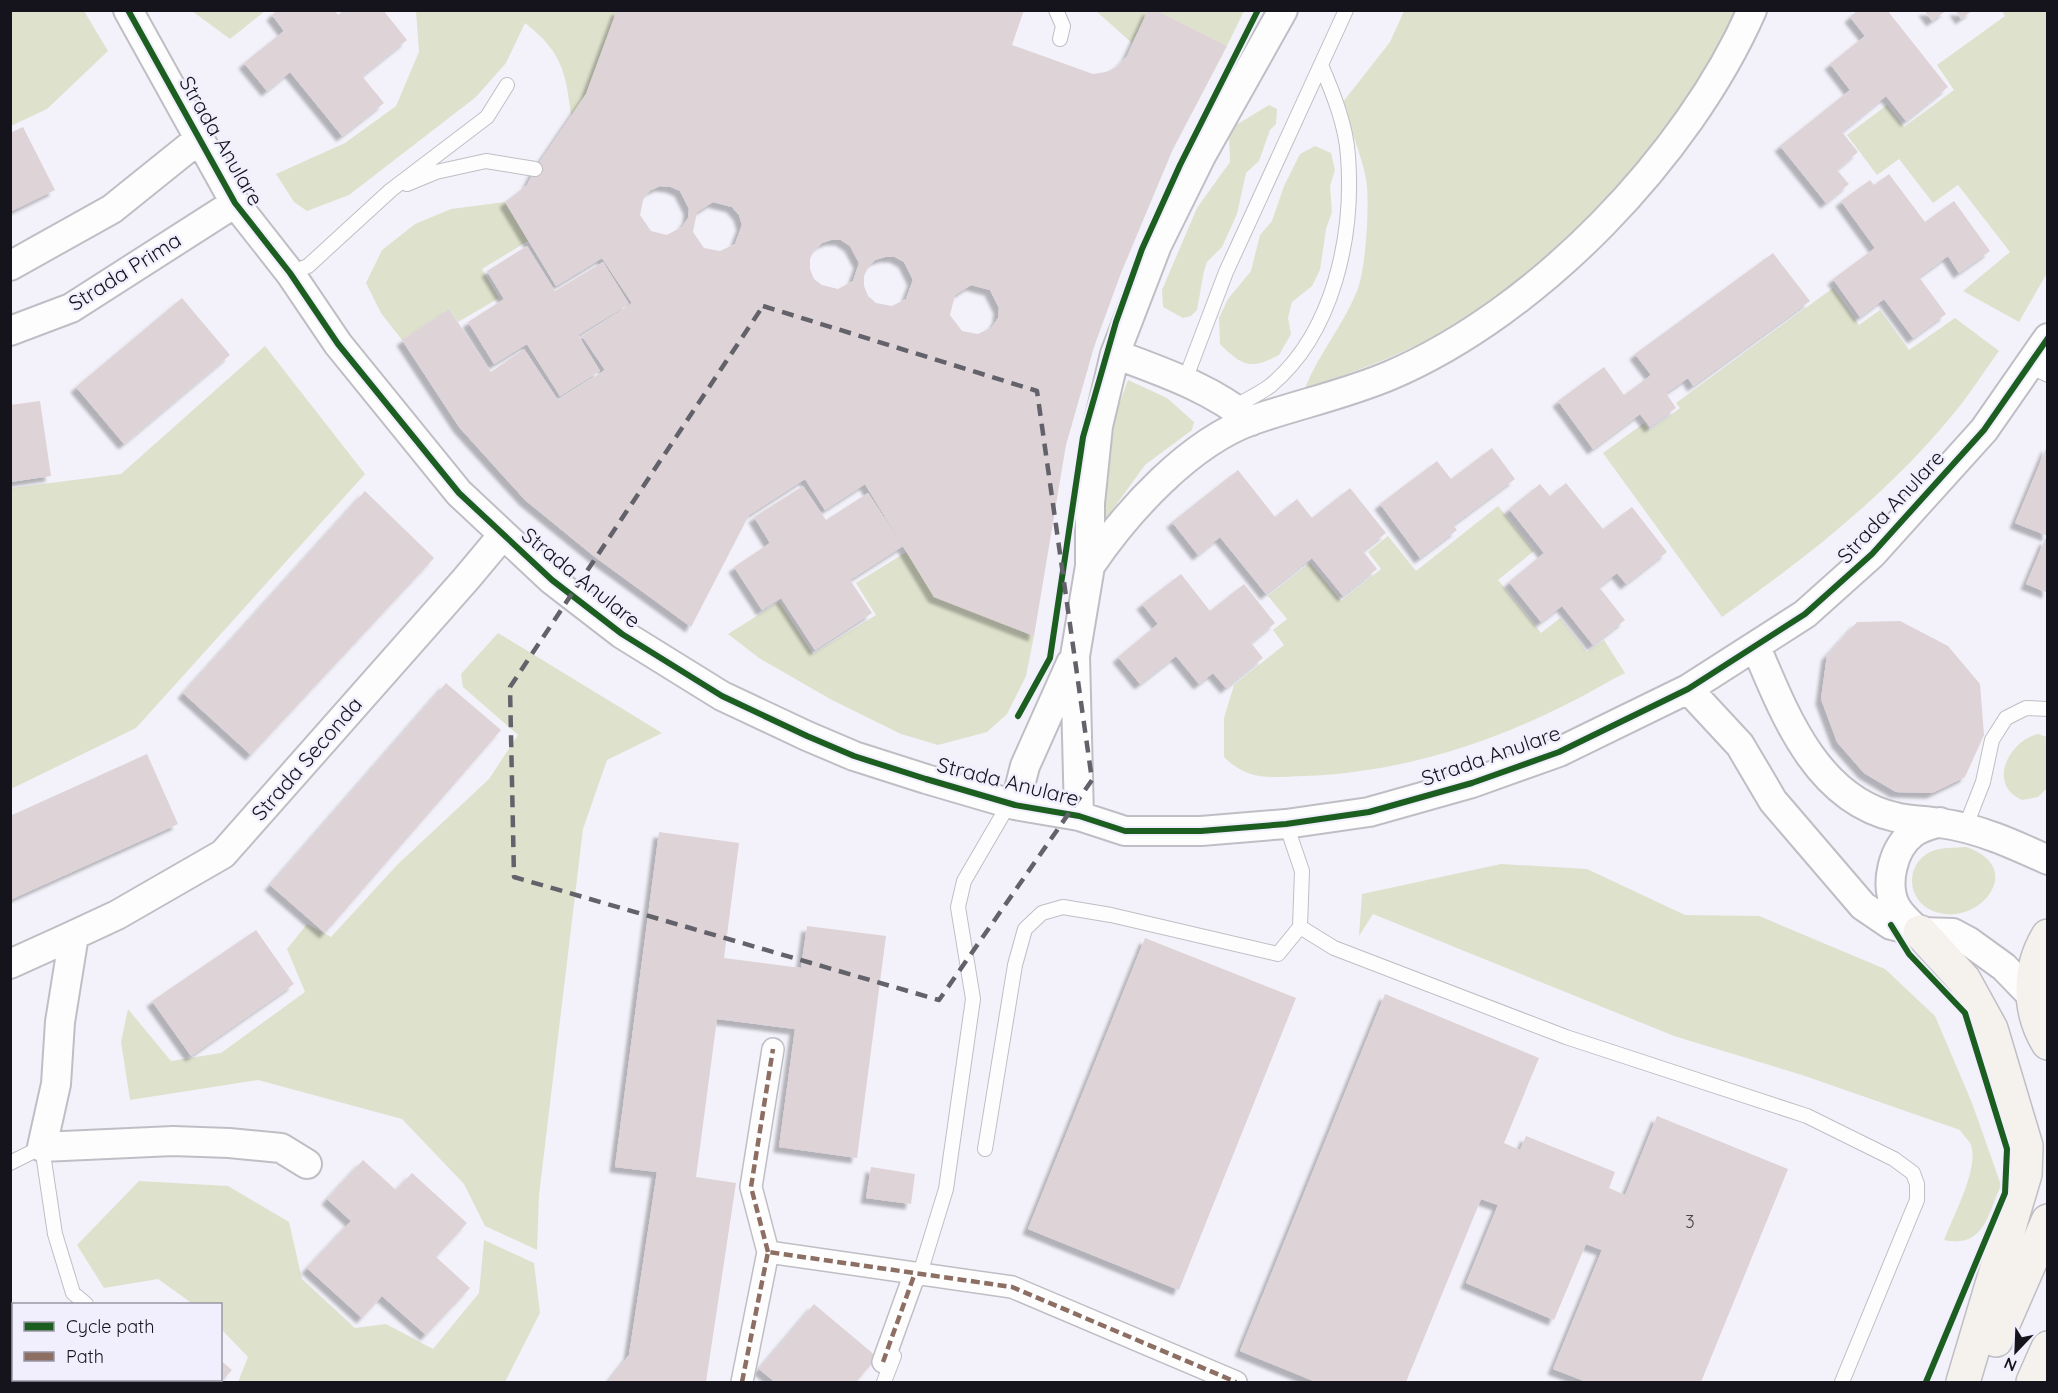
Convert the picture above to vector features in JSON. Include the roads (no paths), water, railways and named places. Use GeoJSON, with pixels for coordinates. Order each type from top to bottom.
{"type":"FeatureCollection","features":[{"type":"Feature","properties":{"kind":"main road"},"geometry":{"type":"LineString","coordinates":[[1920,932],[1964,980],[1977,1000],[1991,1029],[2026,1146],[2023,1180],[1963,1383]]}},
{"type":"Feature","properties":{"kind":"main road"},"geometry":{"type":"LineString","coordinates":[[2048,936],[2036,961],[2033,997],[2040,1028],[2048,1043]]}},
{"type":"Feature","properties":{"kind":"main road"},"geometry":{"type":"LineString","coordinates":[[1977,1383],[2048,1221]]}},
{"type":"Feature","properties":{"kind":"main road"},"geometry":{"type":"LineString","coordinates":[[2033,1383],[2048,1348]]}},
{"type":"Feature","properties":{"kind":"street","name":"Strada Anulare"},"geometry":{"type":"LineString","coordinates":[[128,10],[234,202],[290,273],[338,344],[459,493],[502,536],[552,580],[622,634],[723,696],[854,756],[1013,804],[1079,816],[1125,831],[1201,831],[1286,824],[1369,812],[1472,783],[1559,752],[1688,688],[1805,614],[1872,554],[2038,371],[2048,338]]}},
{"type":"Feature","properties":{"kind":"street"},"geometry":{"type":"LineString","coordinates":[[1079,816],[1075,656],[1090,566],[1090,504],[1098,426],[1115,354],[1157,245],[1201,156],[1283,10]]}},
{"type":"Feature","properties":{"kind":"street"},"geometry":{"type":"LineString","coordinates":[[1090,566],[1113,532],[1141,501],[1243,414],[1392,374],[1477,329],[1582,244],[1641,182],[1712,84],[1752,10]]}},
{"type":"Feature","properties":{"kind":"street"},"geometry":{"type":"LineString","coordinates":[[10,266],[112,209],[199,139]]}},
{"type":"Feature","properties":{"kind":"street","name":"Strada Prima"},"geometry":{"type":"LineString","coordinates":[[10,332],[71,308],[234,202]]}},
{"type":"Feature","properties":{"kind":"street"},"geometry":{"type":"LineString","coordinates":[[1115,354],[1185,380],[1243,414]]}},
{"type":"Feature","properties":{"kind":"street","name":"Strada Seconda"},"geometry":{"type":"LineString","coordinates":[[10,964],[117,915],[223,854],[502,536]]}},
{"type":"Feature","properties":{"kind":"street"},"geometry":{"type":"LineString","coordinates":[[1756,647],[1798,736],[1814,762],[1831,782],[1873,809],[1893,817],[1952,825],[2008,842],[2048,860]]}},
{"type":"Feature","properties":{"kind":"street"},"geometry":{"type":"LineString","coordinates":[[1013,804],[1025,766],[1075,656]]}},
{"type":"Feature","properties":{"kind":"street"},"geometry":{"type":"LineString","coordinates":[[1688,688],[1740,745],[1773,801],[1863,906],[1891,925],[1920,932],[1953,933],[1983,949],[2033,997]]}},
{"type":"Feature","properties":{"kind":"street"},"geometry":{"type":"LineString","coordinates":[[1920,932],[1904,919],[1895,905],[1891,890],[1894,865],[1899,850],[1912,834],[1952,825]]}},
{"type":"Feature","properties":{"kind":"street"},"geometry":{"type":"LineString","coordinates":[[74,935],[60,1022],[56,1084],[42,1147],[173,1141],[230,1143],[281,1148],[307,1164]]}},
{"type":"Feature","properties":{"kind":"street"},"geometry":{"type":"LineString","coordinates":[[742,1383],[768,1252],[751,1187],[773,1049]]}},
{"type":"Feature","properties":{"kind":"street"},"geometry":{"type":"LineString","coordinates":[[768,1252],[1012,1287],[1236,1383]]}},
{"type":"Feature","properties":{"kind":"street"},"geometry":{"type":"LineString","coordinates":[[883,1372],[915,1273]]}},
{"type":"Feature","properties":{"kind":"lane"},"geometry":{"type":"LineString","coordinates":[[1056,10],[1063,26],[1060,39]]}},
{"type":"Feature","properties":{"kind":"lane"},"geometry":{"type":"LineString","coordinates":[[1185,380],[1226,272],[1346,10]]}},
{"type":"Feature","properties":{"kind":"lane"},"geometry":{"type":"LineString","coordinates":[[1243,414],[1294,360],[1325,309],[1343,256],[1349,217],[1348,154],[1334,96],[1321,64]]}},
{"type":"Feature","properties":{"kind":"lane"},"geometry":{"type":"LineString","coordinates":[[290,273],[308,266],[391,190],[488,117],[507,85]]}},
{"type":"Feature","properties":{"kind":"lane"},"geometry":{"type":"LineString","coordinates":[[391,190],[436,172],[486,161],[535,169]]}},
{"type":"Feature","properties":{"kind":"lane"},"geometry":{"type":"LineString","coordinates":[[1952,825],[1983,782],[1992,740],[2006,718],[2026,708],[2048,709]]}},
{"type":"Feature","properties":{"kind":"lane"},"geometry":{"type":"LineString","coordinates":[[883,1372],[898,1344],[946,1189],[973,999],[958,907],[964,881],[1013,804]]}},
{"type":"Feature","properties":{"kind":"lane"},"geometry":{"type":"LineString","coordinates":[[985,1149],[1015,965],[1025,929],[1042,912],[1063,908],[1111,915],[1278,954],[1300,927],[1302,871],[1286,824]]}},
{"type":"Feature","properties":{"kind":"lane"},"geometry":{"type":"LineString","coordinates":[[1300,927],[1334,948],[1566,1038],[1807,1116],[1894,1160],[1914,1173],[1917,1200],[1842,1383]]}},
{"type":"Feature","properties":{"kind":"lane"},"geometry":{"type":"LineString","coordinates":[[10,1163],[42,1147],[54,1234],[73,1293],[84,1303]]}}]}
